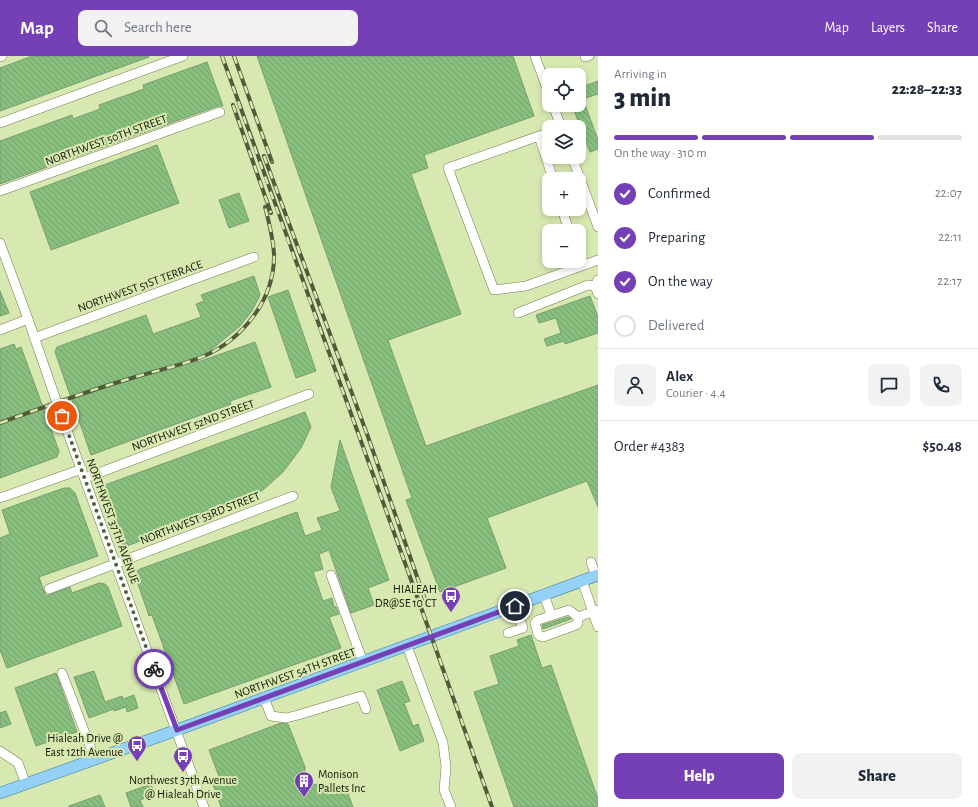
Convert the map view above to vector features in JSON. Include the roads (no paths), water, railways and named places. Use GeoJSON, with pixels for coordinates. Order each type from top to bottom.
{"type":"FeatureCollection","features":[{"type":"Feature","properties":{"kind":"main road","name":"NORTHWEST 54TH STREET"},"geometry":{"type":"LineString","coordinates":[[0,793],[177,730],[597,575]]}},
{"type":"Feature","properties":{"kind":"street"},"geometry":{"type":"LineString","coordinates":[[0,123],[183,56]]}},
{"type":"Feature","properties":{"kind":"street"},"geometry":{"type":"LineString","coordinates":[[535,56],[542,75]]}},
{"type":"Feature","properties":{"kind":"street","name":"NORTHWEST 50TH STREET"},"geometry":{"type":"LineString","coordinates":[[0,191],[220,112]]}},
{"type":"Feature","properties":{"kind":"street"},"geometry":{"type":"LineString","coordinates":[[542,135],[448,168],[494,290],[526,286],[570,268]]}},
{"type":"Feature","properties":{"kind":"street"},"geometry":{"type":"LineString","coordinates":[[539,136],[551,172]]}},
{"type":"Feature","properties":{"kind":"street"},"geometry":{"type":"LineString","coordinates":[[575,164],[598,228]]}},
{"type":"Feature","properties":{"kind":"street","name":"NORTHWEST 37TH AVENUE"},"geometry":{"type":"LineString","coordinates":[[0,243],[204,807]]}},
{"type":"Feature","properties":{"kind":"street","name":"NORTHWEST 51ST TERRACE"},"geometry":{"type":"LineString","coordinates":[[34,338],[254,257]]}},
{"type":"Feature","properties":{"kind":"street"},"geometry":{"type":"LineString","coordinates":[[586,263],[598,260]]}},
{"type":"Feature","properties":{"kind":"street"},"geometry":{"type":"LineString","coordinates":[[518,313],[588,286],[592,285],[597,287]]}},
{"type":"Feature","properties":{"kind":"street"},"geometry":{"type":"LineString","coordinates":[[0,330],[28,319]]}},
{"type":"Feature","properties":{"kind":"street","name":"NORTHWEST 52ND STREET"},"geometry":{"type":"LineString","coordinates":[[0,498],[83,474],[309,394]]}},
{"type":"Feature","properties":{"kind":"street","name":"NORTHWEST 53RD STREET"},"geometry":{"type":"LineString","coordinates":[[49,589],[293,496]]}},
{"type":"Feature","properties":{"kind":"street"},"geometry":{"type":"LineString","coordinates":[[591,562],[597,575]]}},
{"type":"Feature","properties":{"kind":"street"},"geometry":{"type":"LineString","coordinates":[[331,575],[363,662]]}},
{"type":"Feature","properties":{"kind":"street"},"geometry":{"type":"LineString","coordinates":[[582,580],[595,611],[598,627]]}},
{"type":"Feature","properties":{"kind":"street"},"geometry":{"type":"LineString","coordinates":[[544,594],[551,615]]}},
{"type":"Feature","properties":{"kind":"street"},"geometry":{"type":"LineString","coordinates":[[508,633],[523,628],[515,606]]}},
{"type":"Feature","properties":{"kind":"street"},"geometry":{"type":"LineString","coordinates":[[569,610],[578,617],[578,623],[576,625],[543,637],[538,634],[535,623],[538,620],[569,610]]}},
{"type":"Feature","properties":{"kind":"street"},"geometry":{"type":"LineString","coordinates":[[578,617],[595,611]]}},
{"type":"Feature","properties":{"kind":"street"},"geometry":{"type":"LineString","coordinates":[[407,646],[443,743],[446,767],[444,790],[451,807]]}},
{"type":"Feature","properties":{"kind":"street"},"geometry":{"type":"LineString","coordinates":[[62,673],[95,759]]}},
{"type":"Feature","properties":{"kind":"street"},"geometry":{"type":"LineString","coordinates":[[264,697],[271,716],[280,718],[298,715],[361,696],[366,709]]}},
{"type":"Feature","properties":{"kind":"street"},"geometry":{"type":"LineString","coordinates":[[0,751],[18,763],[26,784]]}},
{"type":"Feature","properties":{"kind":"railway"},"geometry":{"type":"LineString","coordinates":[[222,56],[492,807]]}},
{"type":"Feature","properties":{"kind":"railway"},"geometry":{"type":"LineString","coordinates":[[234,56],[272,162]]}},
{"type":"Feature","properties":{"kind":"railway"},"geometry":{"type":"LineString","coordinates":[[233,105],[271,213]]}},
{"type":"Feature","properties":{"kind":"railway"},"geometry":{"type":"LineString","coordinates":[[264,156],[367,434],[427,605]]}},
{"type":"Feature","properties":{"kind":"railway"},"geometry":{"type":"LineString","coordinates":[[0,423],[99,388],[202,357],[217,350],[230,340],[243,329],[253,316],[269,287],[273,271],[274,254],[272,236],[265,207]]}},
{"type":"Feature","properties":{"kind":"place","name":"HIALEAH DR@SE 10 CT"},"geometry":{"type":"Point","coordinates":[451,613]}},
{"type":"Feature","properties":{"kind":"place","name":"Hialeah Drive @ East 12th Avenue"},"geometry":{"type":"Point","coordinates":[137,762]}},
{"type":"Feature","properties":{"kind":"place","name":"Northwest 37th Avenue @ Hialeah Drive"},"geometry":{"type":"Point","coordinates":[183,773]}},
{"type":"Feature","properties":{"kind":"place","name":"Monison Pallets Inc"},"geometry":{"type":"Point","coordinates":[304,798]}}]}
